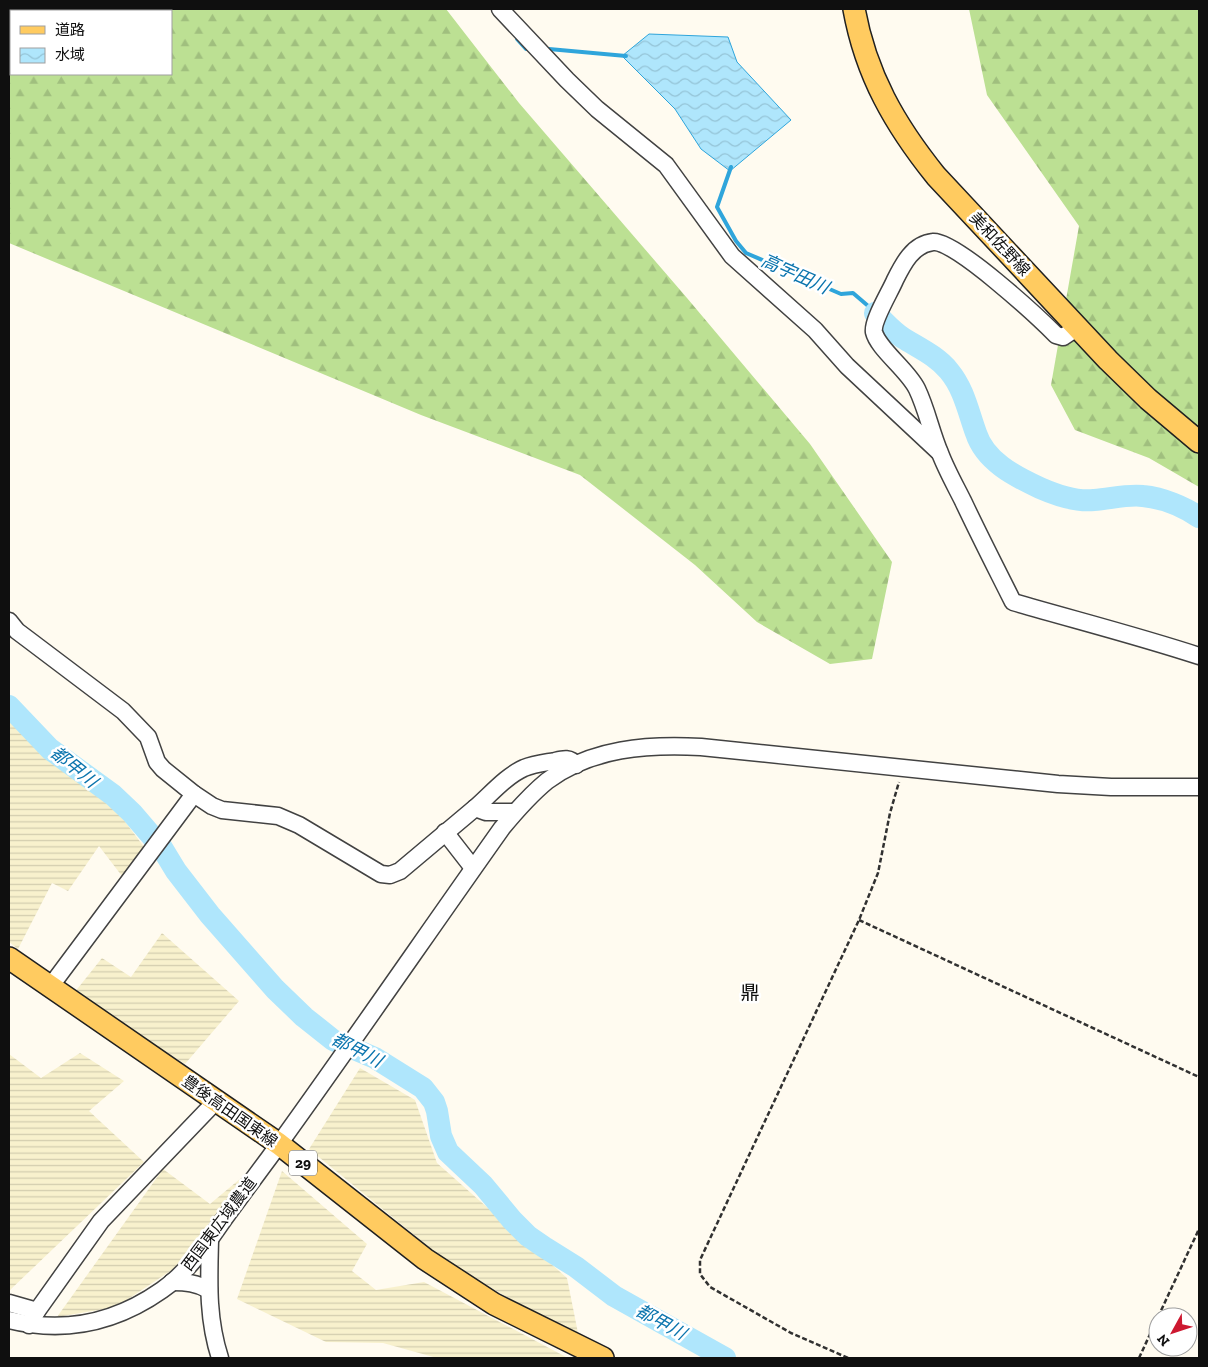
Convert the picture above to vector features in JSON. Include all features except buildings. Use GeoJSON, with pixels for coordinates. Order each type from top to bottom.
{"type":"FeatureCollection","features":[{"type":"Feature","properties":{"kind":"main road","name":"美和佐野線"},"geometry":{"type":"LineString","coordinates":[[854,9],[864,48],[876,82],[892,116],[913,148],[936,176],[1108,360],[1148,399],[1199,442]]}},
{"type":"Feature","properties":{"kind":"main road","name":"豊後高田国東線"},"geometry":{"type":"LineString","coordinates":[[9,958],[279,1144],[425,1259],[494,1304],[603,1358]]}},
{"type":"Feature","properties":{"kind":"street"},"geometry":{"type":"LineString","coordinates":[[500,9],[597,109],[666,165],[732,256],[815,330],[847,366],[939,452]]}},
{"type":"Feature","properties":{"kind":"street"},"geometry":{"type":"LineString","coordinates":[[1078,328],[1063,337],[1056,335],[1000,283],[950,248],[938,242],[923,246],[907,257],[874,325],[876,338],[880,344],[901,365],[916,386],[926,409],[939,452],[1013,602],[1199,656]]}},
{"type":"Feature","properties":{"kind":"street"},"geometry":{"type":"LineString","coordinates":[[9,621],[28,640],[123,711],[148,737],[157,762],[194,794],[222,810],[278,816],[299,824],[380,874],[395,874],[400,871],[512,776],[523,769],[536,764],[567,759],[573,761],[576,765]]}},
{"type":"Feature","properties":{"kind":"street","name":"西国東広域農道"},"geometry":{"type":"LineString","coordinates":[[9,1320],[33,1318],[49,1327],[80,1325],[112,1317],[148,1299],[172,1282],[192,1263],[319,1088],[473,868],[515,812],[548,781],[596,756],[618,751],[673,745],[1058,784],[1111,787],[1199,787]]}},
{"type":"Feature","properties":{"kind":"street"},"geometry":{"type":"LineString","coordinates":[[50,988],[194,794]]}},
{"type":"Feature","properties":{"kind":"street"},"geometry":{"type":"LineString","coordinates":[[475,808],[486,812],[515,812]]}},
{"type":"Feature","properties":{"kind":"street"},"geometry":{"type":"LineString","coordinates":[[445,832],[473,868]]}},
{"type":"Feature","properties":{"kind":"street"},"geometry":{"type":"LineString","coordinates":[[9,1303],[33,1318],[101,1221],[217,1100]]}},
{"type":"Feature","properties":{"kind":"street"},"geometry":{"type":"LineString","coordinates":[[210,1240],[209,1290],[213,1336],[220,1358]]}},
{"type":"Feature","properties":{"kind":"street"},"geometry":{"type":"LineString","coordinates":[[172,1282],[188,1282],[209,1290]]}},
{"type":"Feature","properties":{"kind":"path"},"geometry":{"type":"LineString","coordinates":[[848,1358],[791,1333],[710,1287],[700,1274],[699,1267],[700,1260],[859,920],[878,874],[890,813],[903,768]]}},
{"type":"Feature","properties":{"kind":"path"},"geometry":{"type":"LineString","coordinates":[[859,920],[1199,1077]]}},
{"type":"Feature","properties":{"kind":"path"},"geometry":{"type":"LineString","coordinates":[[1163,1307],[1199,1229]]}},
{"type":"Feature","properties":{"kind":"path"},"geometry":{"type":"LineString","coordinates":[[1139,1358],[1148,1339]]}},
{"type":"Feature","properties":{"kind":"shaded area"},"geometry":{"type":"Polygon","coordinates":[[[9,718],[112,804],[147,851],[125,880],[99,846],[68,891],[52,883],[18,949],[9,942],[9,718]]]}},
{"type":"Feature","properties":{"kind":"shaded area"},"geometry":{"type":"Polygon","coordinates":[[[162,933],[239,1001],[185,1064],[74,993],[102,958],[131,977],[162,933]]]}},
{"type":"Feature","properties":{"kind":"shaded area"},"geometry":{"type":"Polygon","coordinates":[[[80,1053],[124,1081],[89,1111],[144,1162],[9,1291],[9,1054],[41,1078],[80,1053]]]}},
{"type":"Feature","properties":{"kind":"shaded area"},"geometry":{"type":"Polygon","coordinates":[[[360,1068],[415,1100],[437,1163],[567,1278],[579,1338],[451,1265],[309,1149],[360,1068]]]}},
{"type":"Feature","properties":{"kind":"shaded area"},"geometry":{"type":"Polygon","coordinates":[[[253,1168],[175,1268],[116,1307],[57,1317],[163,1169],[210,1204],[253,1168]]]}},
{"type":"Feature","properties":{"kind":"shaded area"},"geometry":{"type":"Polygon","coordinates":[[[282,1171],[367,1244],[352,1271],[376,1290],[424,1282],[568,1358],[437,1358],[383,1343],[326,1342],[237,1299],[282,1171]]]}},
{"type":"Feature","properties":{"kind":"green space"},"geometry":{"type":"Polygon","coordinates":[[[9,9],[446,9],[519,103],[810,444],[892,562],[872,659],[830,664],[757,622],[695,565],[580,475],[421,415],[9,243],[9,9]]]}},
{"type":"Feature","properties":{"kind":"green space"},"geometry":{"type":"Polygon","coordinates":[[[969,9],[1199,9],[1199,487],[1149,458],[1075,430],[1051,385],[1079,226],[987,95],[969,9]]]}},
{"type":"Feature","properties":{"kind":"water"},"geometry":{"type":"Polygon","coordinates":[[[649,34],[728,37],[737,62],[791,120],[730,171],[701,149],[675,109],[622,56],[649,34]]]}},
{"type":"Feature","properties":{"kind":"waterway","name":"高宇田川"},"geometry":{"type":"LineString","coordinates":[[517,39],[526,49]]}},
{"type":"Feature","properties":{"kind":"waterway","name":"高宇田川"},"geometry":{"type":"LineString","coordinates":[[549,49],[626,56]]}},
{"type":"Feature","properties":{"kind":"waterway","name":"高宇田川"},"geometry":{"type":"LineString","coordinates":[[731,167],[717,207],[736,241],[746,253],[841,294],[853,293],[874,311]]}},
{"type":"Feature","properties":{"kind":"waterway","name":"高宇田川"},"geometry":{"type":"LineString","coordinates":[[875,313],[899,335],[933,357],[949,371],[962,393],[980,443],[993,460],[1011,473],[1040,488],[1067,497],[1081,500],[1131,496],[1151,497],[1173,504],[1199,517]]}},
{"type":"Feature","properties":{"kind":"waterway","name":"都甲川"},"geometry":{"type":"LineString","coordinates":[[9,706],[50,749],[113,795],[132,813],[162,848],[176,871],[210,915],[275,989],[304,1017],[333,1040],[375,1058],[423,1088],[434,1102],[441,1136],[448,1152],[483,1185],[528,1236],[576,1267],[614,1296],[725,1358]]}},
{"type":"Feature","properties":{"kind":"district","name":"鼎"},"geometry":{"type":"Point","coordinates":[750,992]}}]}
